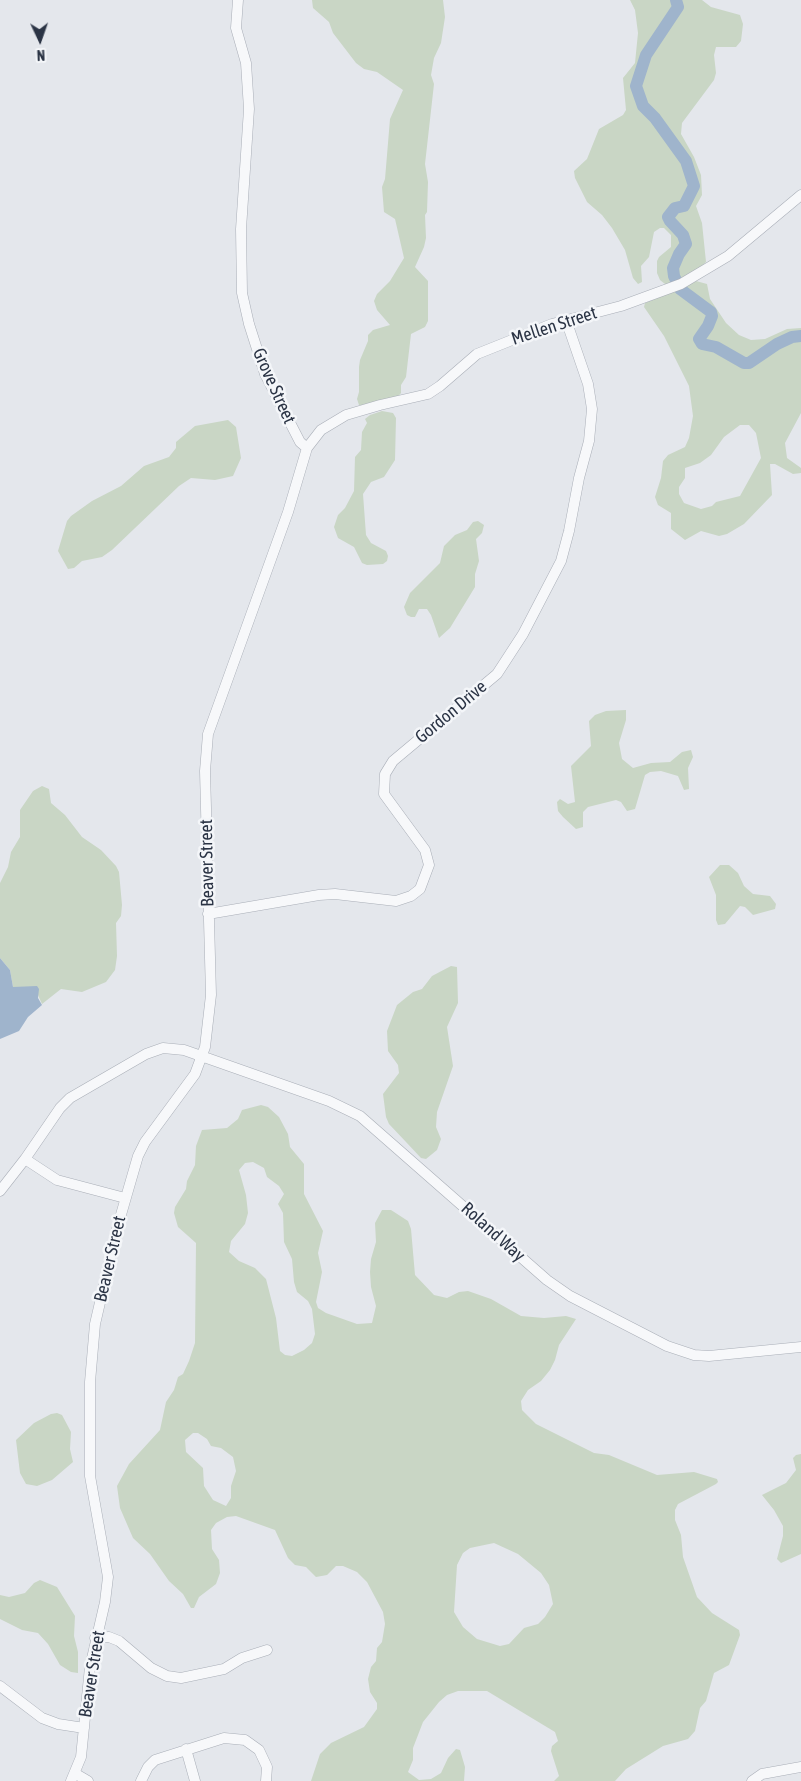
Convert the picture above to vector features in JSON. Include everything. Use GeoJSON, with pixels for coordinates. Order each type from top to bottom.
{"type":"FeatureCollection","features":[{"type":"Feature","properties":{"kind":"street","name":"Grove Street"},"geometry":{"type":"LineString","coordinates":[[238,0],[236,28],[246,64],[249,108],[241,228],[242,293],[249,324],[265,374],[300,442],[307,448]]}},
{"type":"Feature","properties":{"kind":"street","name":"Mellen Street"},"geometry":{"type":"LineString","coordinates":[[307,448],[321,430],[346,415],[380,404],[428,394],[440,386],[476,354],[566,320],[621,306],[678,285],[728,256],[801,195]]}},
{"type":"Feature","properties":{"kind":"street","name":"Gordon Drive"},"geometry":{"type":"LineString","coordinates":[[208,914],[319,895],[335,894],[396,901],[410,896],[420,889],[429,865],[425,850],[384,794],[385,774],[393,761],[497,674],[527,626],[560,561],[569,531],[579,478],[589,441],[592,409],[588,384],[566,320]]}},
{"type":"Feature","properties":{"kind":"street","name":"Beaver Street"},"geometry":{"type":"LineString","coordinates":[[74,1778],[82,1757],[87,1686],[96,1638],[106,1602],[108,1577],[90,1476],[91,1364],[95,1324],[131,1174],[144,1142],[187,1086],[202,1055],[208,1033],[211,995],[205,753],[212,717],[288,512],[307,448]]}},
{"type":"Feature","properties":{"kind":"street","name":"Roland Way"},"geometry":{"type":"LineString","coordinates":[[0,1191],[25,1159],[60,1108],[70,1098],[146,1054],[163,1048],[184,1050],[202,1055],[232,1069],[329,1101],[360,1116],[547,1280],[570,1296],[667,1346],[694,1355],[709,1356],[801,1348]]}},
{"type":"Feature","properties":{"kind":"street"},"geometry":{"type":"LineString","coordinates":[[25,1159],[57,1180],[125,1198]]}},
{"type":"Feature","properties":{"kind":"street"},"geometry":{"type":"LineString","coordinates":[[96,1638],[109,1637],[120,1641],[151,1668],[167,1676],[181,1678],[224,1669],[242,1658],[268,1650]]}},
{"type":"Feature","properties":{"kind":"street"},"geometry":{"type":"LineString","coordinates":[[0,1686],[42,1718],[58,1724],[84,1728]]}},
{"type":"Feature","properties":{"kind":"street"},"geometry":{"type":"LineString","coordinates":[[140,1781],[148,1767],[155,1760],[224,1738],[244,1740],[253,1744],[264,1758],[267,1767],[266,1781]]}},
{"type":"Feature","properties":{"kind":"street"},"geometry":{"type":"LineString","coordinates":[[186,1749],[196,1781]]}},
{"type":"Feature","properties":{"kind":"street"},"geometry":{"type":"LineString","coordinates":[[752,1781],[762,1774],[801,1767]]}},
{"type":"Feature","properties":{"kind":"street"},"geometry":{"type":"LineString","coordinates":[[74,1778],[88,1781]]}},
{"type":"Feature","properties":{"kind":"green space"},"geometry":{"type":"Polygon","coordinates":[[[312,0],[443,0],[445,17],[441,43],[434,58],[431,75],[434,84],[425,164],[428,182],[427,212],[425,215],[426,238],[415,267],[428,281],[428,321],[425,327],[411,334],[406,377],[401,385],[401,393],[397,398],[362,405],[359,405],[357,399],[359,392],[359,367],[368,341],[368,335],[373,330],[390,325],[377,310],[374,301],[377,294],[390,281],[404,258],[395,219],[384,212],[382,187],[385,179],[390,119],[403,90],[377,72],[364,69],[356,63],[333,33],[329,22],[313,8],[312,0]]]}},
{"type":"Feature","properties":{"kind":"green space"},"geometry":{"type":"Polygon","coordinates":[[[630,0],[702,0],[711,7],[740,15],[743,24],[741,41],[736,47],[716,47],[714,55],[716,73],[714,80],[682,123],[681,134],[694,157],[701,175],[702,195],[696,206],[702,223],[706,262],[700,268],[670,284],[665,284],[660,280],[657,273],[657,261],[671,247],[671,235],[664,228],[654,232],[649,257],[641,266],[642,282],[638,284],[633,278],[625,250],[602,215],[587,202],[575,178],[574,171],[587,159],[599,129],[623,115],[626,110],[623,78],[635,63],[638,33],[635,10],[630,0]]]}},
{"type":"Feature","properties":{"kind":"green space"},"geometry":{"type":"Polygon","coordinates":[[[696,281],[707,284],[710,299],[726,323],[739,335],[751,340],[765,339],[787,329],[801,328],[801,413],[785,443],[787,458],[801,468],[801,473],[793,474],[775,464],[770,464],[772,495],[744,524],[727,534],[719,536],[701,531],[685,540],[671,529],[671,513],[658,505],[655,497],[661,478],[663,461],[668,455],[685,447],[689,438],[693,416],[689,386],[664,336],[644,307],[645,303],[696,281]],[[740,425],[724,437],[711,455],[700,463],[685,468],[685,478],[679,487],[679,494],[684,503],[701,509],[712,506],[716,502],[740,496],[761,458],[756,433],[749,425],[740,425]]]}},
{"type":"Feature","properties":{"kind":"green space"},"geometry":{"type":"Polygon","coordinates":[[[382,411],[393,413],[396,418],[395,460],[384,477],[371,482],[363,494],[366,535],[371,543],[386,551],[388,556],[387,561],[383,564],[367,565],[362,563],[354,547],[338,538],[334,527],[338,515],[345,508],[354,491],[355,457],[361,450],[362,432],[367,423],[365,419],[382,411]]]}},
{"type":"Feature","properties":{"kind":"green space"},"geometry":{"type":"Polygon","coordinates":[[[228,420],[236,427],[241,458],[233,476],[215,480],[191,478],[179,486],[112,550],[102,557],[82,561],[74,568],[68,569],[58,551],[67,521],[71,516],[92,501],[121,486],[144,466],[169,457],[176,448],[176,442],[195,426],[228,420]]]}},
{"type":"Feature","properties":{"kind":"green space"},"geometry":{"type":"Polygon","coordinates":[[[478,521],[484,525],[482,533],[476,539],[479,561],[475,574],[475,587],[450,628],[439,638],[427,609],[419,609],[415,617],[411,617],[407,615],[404,607],[410,593],[440,563],[444,546],[455,535],[467,530],[473,522],[478,521]]]}},
{"type":"Feature","properties":{"kind":"green space"},"geometry":{"type":"Polygon","coordinates":[[[626,710],[626,720],[619,743],[622,759],[633,768],[651,763],[670,762],[682,752],[691,750],[693,757],[688,768],[689,789],[684,790],[678,776],[661,771],[650,772],[645,775],[635,809],[627,811],[621,802],[616,800],[588,807],[583,812],[583,827],[576,829],[558,811],[557,802],[560,799],[568,804],[575,802],[571,766],[591,746],[589,721],[595,715],[606,711],[626,710]]]}},
{"type":"Feature","properties":{"kind":"green space"},"geometry":{"type":"Polygon","coordinates":[[[42,786],[49,789],[51,803],[65,815],[82,837],[101,850],[116,866],[119,872],[122,905],[121,916],[116,923],[117,956],[115,970],[106,982],[82,992],[61,989],[42,1004],[38,995],[13,987],[10,970],[0,958],[0,883],[8,867],[11,852],[20,837],[20,810],[33,791],[42,786]]]}},
{"type":"Feature","properties":{"kind":"green space"},"geometry":{"type":"Polygon","coordinates":[[[720,865],[729,865],[738,873],[744,886],[753,894],[770,896],[776,904],[775,909],[753,915],[745,907],[740,906],[725,924],[718,925],[716,920],[716,895],[709,877],[720,865]]]}},
{"type":"Feature","properties":{"kind":"green space"},"geometry":{"type":"Polygon","coordinates":[[[451,966],[457,967],[458,1003],[447,1027],[453,1066],[437,1112],[436,1127],[441,1139],[437,1150],[426,1159],[421,1158],[389,1124],[386,1117],[383,1094],[399,1073],[398,1065],[388,1051],[387,1031],[397,1005],[413,992],[422,989],[432,976],[451,966]]]}},
{"type":"Feature","properties":{"kind":"green space"},"geometry":{"type":"Polygon","coordinates":[[[261,1105],[268,1107],[279,1117],[288,1134],[290,1147],[304,1164],[304,1194],[323,1231],[318,1253],[322,1272],[316,1302],[318,1308],[326,1313],[357,1324],[372,1323],[376,1306],[371,1287],[370,1272],[371,1259],[376,1242],[375,1223],[382,1210],[391,1210],[408,1221],[411,1229],[415,1275],[434,1295],[447,1298],[459,1292],[468,1291],[491,1299],[521,1316],[544,1318],[566,1316],[576,1319],[559,1345],[550,1370],[541,1381],[528,1390],[521,1401],[522,1410],[536,1424],[594,1453],[609,1455],[657,1475],[694,1472],[717,1479],[718,1482],[716,1484],[678,1504],[675,1510],[675,1520],[681,1535],[683,1557],[697,1597],[712,1613],[739,1630],[740,1635],[729,1665],[714,1673],[706,1701],[700,1708],[695,1731],[688,1739],[663,1746],[626,1769],[615,1781],[554,1781],[559,1776],[551,1751],[552,1746],[558,1741],[555,1732],[487,1691],[458,1691],[447,1695],[439,1702],[423,1722],[413,1748],[413,1760],[408,1772],[419,1780],[431,1779],[441,1773],[448,1758],[456,1749],[460,1750],[465,1767],[464,1781],[311,1781],[320,1754],[331,1743],[364,1727],[377,1709],[377,1703],[370,1692],[368,1679],[371,1667],[376,1661],[377,1648],[382,1642],[385,1624],[383,1612],[367,1582],[357,1572],[343,1566],[336,1566],[327,1575],[316,1577],[306,1567],[295,1565],[288,1558],[275,1530],[236,1516],[227,1517],[216,1523],[211,1530],[212,1549],[219,1560],[220,1573],[216,1584],[199,1597],[194,1608],[191,1608],[183,1594],[169,1581],[150,1554],[133,1538],[120,1508],[117,1486],[129,1464],[160,1430],[166,1402],[174,1390],[178,1377],[183,1374],[195,1343],[196,1243],[178,1227],[174,1213],[175,1207],[186,1189],[187,1181],[195,1165],[196,1146],[202,1130],[227,1128],[238,1119],[242,1110],[261,1105]],[[253,1162],[245,1163],[239,1170],[246,1195],[248,1213],[245,1224],[231,1241],[229,1252],[239,1261],[255,1268],[266,1279],[276,1318],[280,1351],[285,1355],[292,1356],[304,1350],[312,1343],[315,1334],[312,1309],[308,1301],[297,1292],[292,1259],[284,1242],[283,1213],[278,1204],[284,1194],[279,1186],[267,1177],[264,1168],[253,1162]],[[193,1433],[185,1440],[186,1452],[203,1468],[204,1486],[213,1500],[226,1506],[231,1498],[231,1486],[236,1471],[233,1457],[221,1448],[211,1446],[207,1439],[198,1433],[193,1433]],[[494,1543],[470,1548],[463,1553],[457,1565],[454,1612],[463,1627],[477,1639],[500,1646],[509,1644],[524,1628],[538,1624],[545,1617],[553,1604],[549,1585],[541,1573],[518,1554],[494,1543]]]}},
{"type":"Feature","properties":{"kind":"green space"},"geometry":{"type":"Polygon","coordinates":[[[57,1413],[62,1415],[71,1432],[70,1449],[73,1462],[52,1480],[37,1486],[26,1484],[20,1473],[16,1440],[34,1423],[57,1413]]]}},
{"type":"Feature","properties":{"kind":"green space"},"geometry":{"type":"Polygon","coordinates":[[[801,1454],[801,1554],[781,1563],[777,1559],[783,1536],[783,1526],[774,1510],[762,1495],[786,1483],[796,1470],[793,1458],[801,1454]]]}},
{"type":"Feature","properties":{"kind":"green space"},"geometry":{"type":"Polygon","coordinates":[[[40,1580],[57,1587],[75,1616],[74,1636],[78,1652],[78,1673],[71,1672],[60,1665],[48,1644],[38,1633],[22,1630],[0,1619],[0,1595],[9,1597],[25,1593],[34,1583],[40,1580]]]}},
{"type":"Feature","properties":{"kind":"water"},"geometry":{"type":"Polygon","coordinates":[[[0,958],[10,970],[13,987],[37,986],[39,989],[38,998],[42,1005],[28,1017],[19,1031],[0,1039],[0,958]]]}},
{"type":"Feature","properties":{"kind":"waterway"},"geometry":{"type":"LineString","coordinates":[[676,0],[678,7],[646,55],[636,86],[643,106],[655,118],[686,161],[694,186],[684,206],[675,208],[668,217],[683,235],[686,244],[673,268],[674,276],[680,289],[711,312],[712,316],[708,326],[699,339],[702,344],[716,347],[744,363],[749,363],[777,344],[792,337],[801,336]]}}]}
